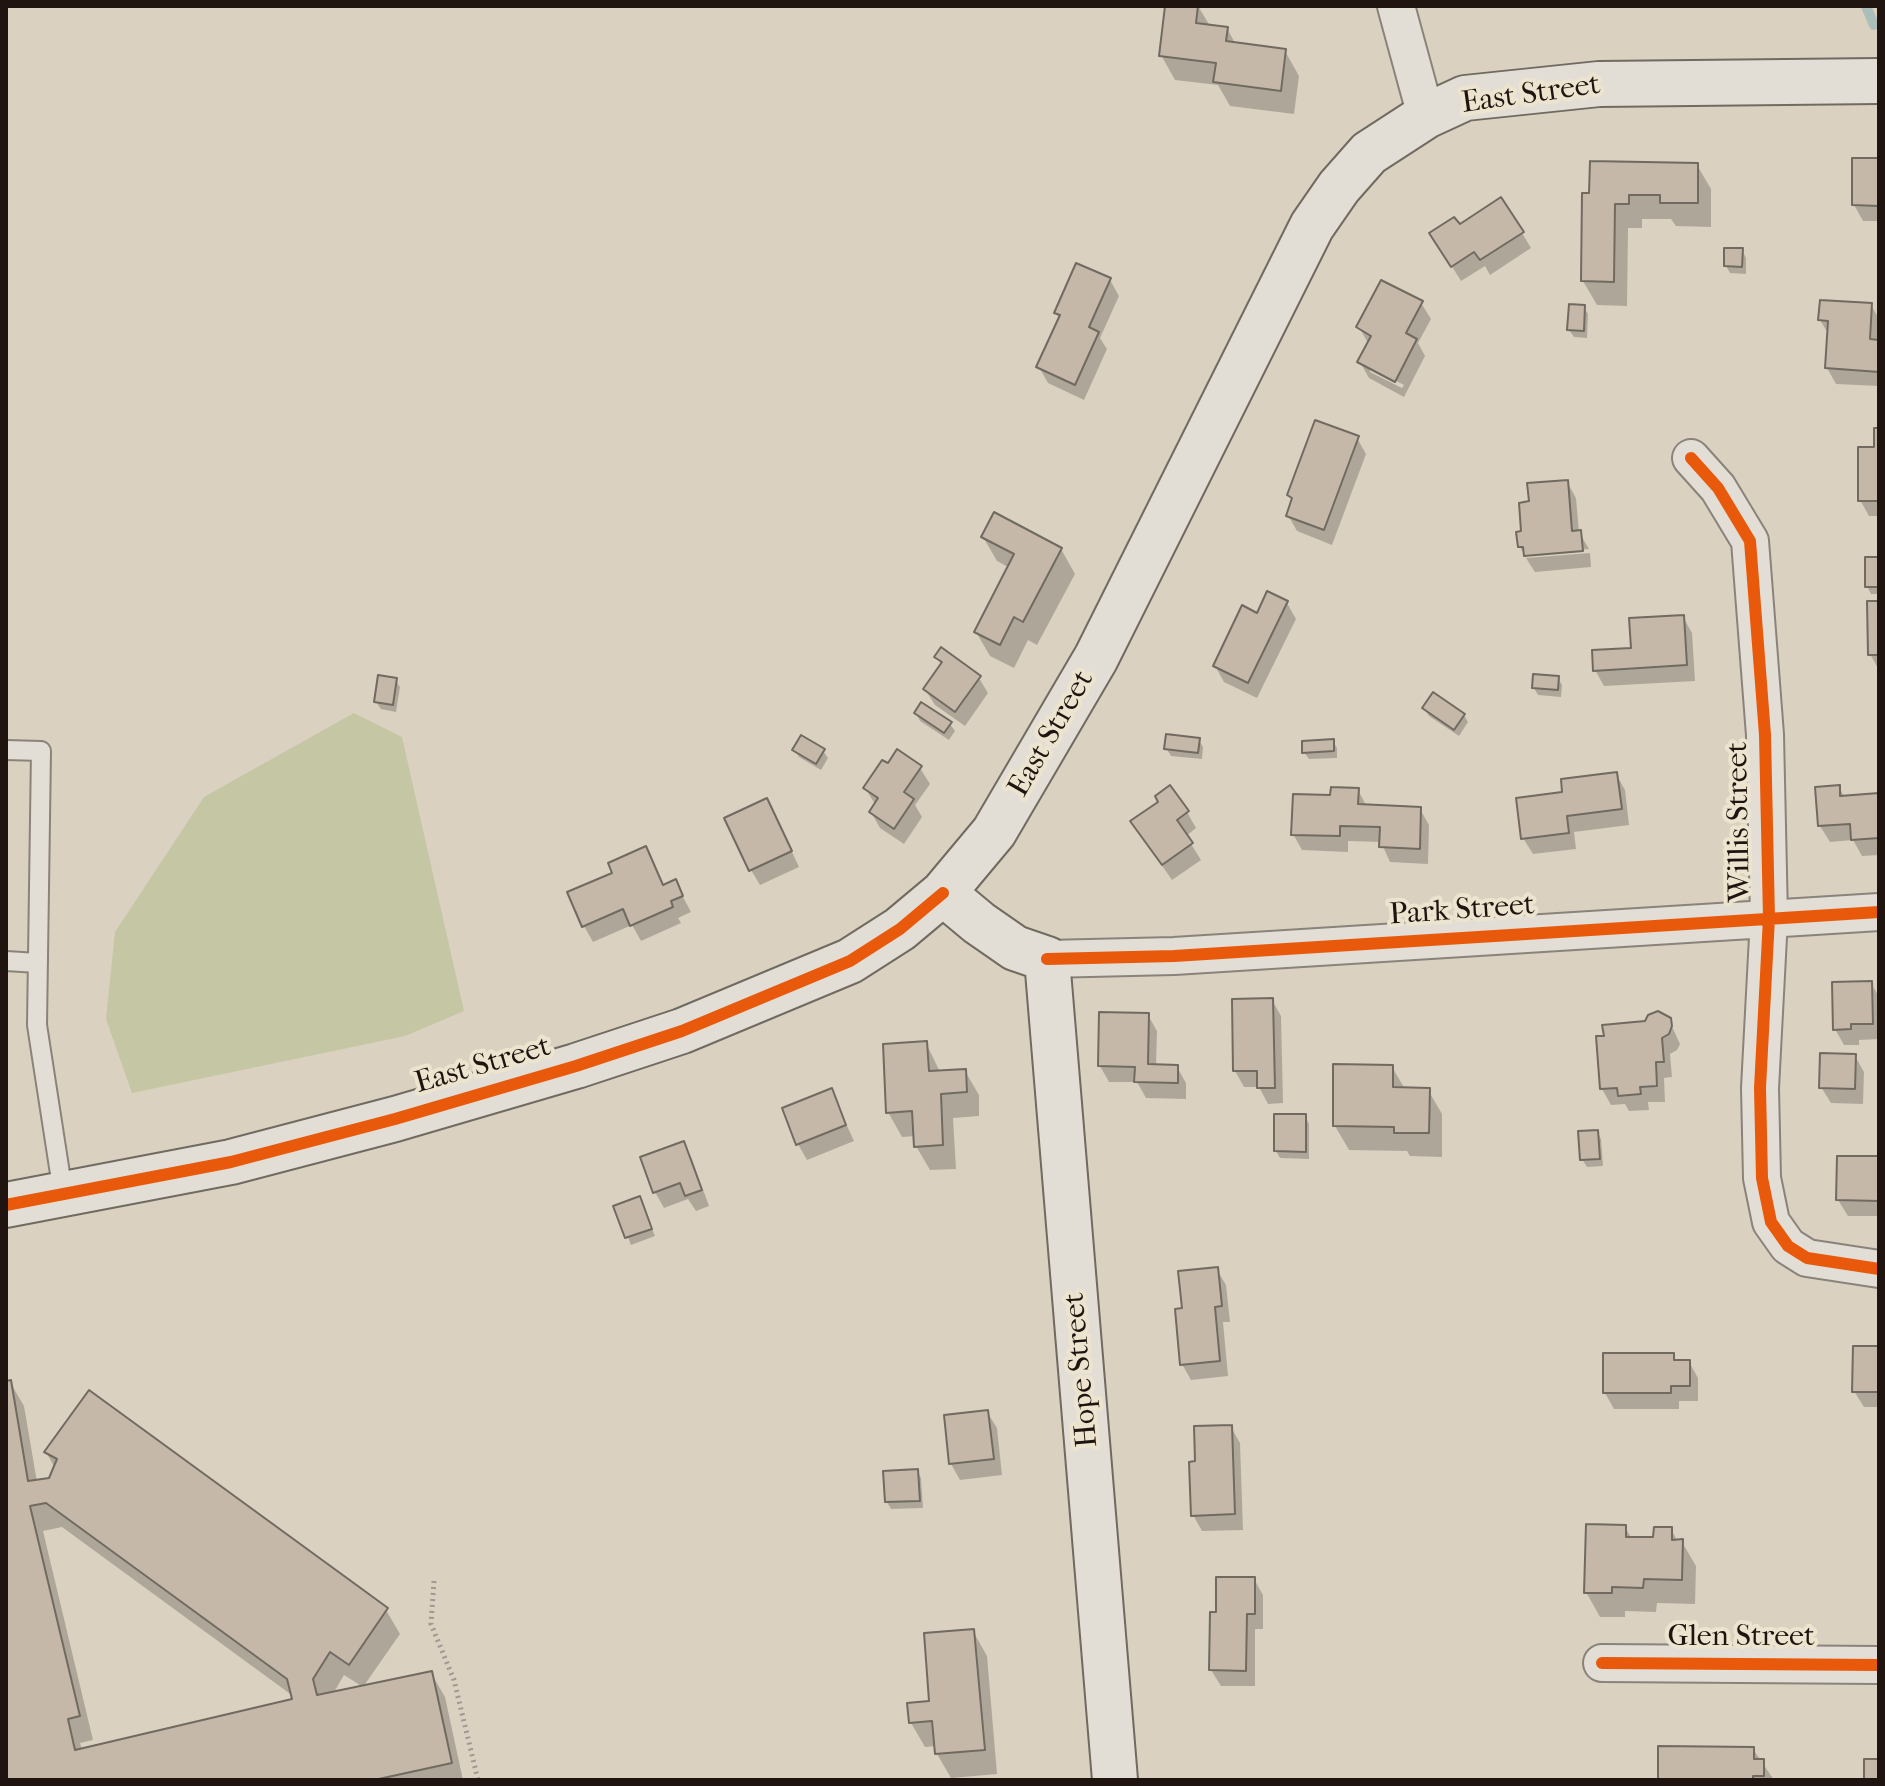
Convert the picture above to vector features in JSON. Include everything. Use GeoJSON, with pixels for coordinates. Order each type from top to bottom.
{"type":"FeatureCollection","features":[{"type":"Feature","properties":{"kind":"main road","name":"East Street"},"geometry":{"type":"LineString","coordinates":[[6,1205],[231,1162],[395,1119],[682,1031],[850,961],[900,929],[943,893],[994,832],[1096,658],[1312,226],[1339,187],[1369,153],[1426,116],[1465,98],[1599,84],[1879,81]]}},
{"type":"Feature","properties":{"kind":"main road","name":"Park Street"},"geometry":{"type":"LineString","coordinates":[[943,893],[1015,948],[1047,959]]}},
{"type":"Feature","properties":{"kind":"main road","name":"Hope Street"},"geometry":{"type":"LineString","coordinates":[[1047,959],[1115,1780]]}},
{"type":"Feature","properties":{"kind":"street"},"geometry":{"type":"LineString","coordinates":[[1396,6],[1426,116]]}},
{"type":"Feature","properties":{"kind":"street","name":"Willis Street"},"geometry":{"type":"LineString","coordinates":[[1691,458],[1718,488],[1750,541],[1765,735],[1769,918],[1760,1088],[1762,1178],[1771,1222],[1788,1246],[1807,1258],[1879,1269]]}},
{"type":"Feature","properties":{"kind":"street","name":"Park Street"},"geometry":{"type":"LineString","coordinates":[[1047,959],[1174,956],[1879,912]]}},
{"type":"Feature","properties":{"kind":"street","name":"Glen Street"},"geometry":{"type":"LineString","coordinates":[[1602,1663],[1879,1665]]}},
{"type":"Feature","properties":{"kind":"lane"},"geometry":{"type":"LineString","coordinates":[[6,750],[41,751],[37,1025],[63,1193]]}},
{"type":"Feature","properties":{"kind":"lane"},"geometry":{"type":"LineString","coordinates":[[6,961],[38,963]]}},
{"type":"Feature","properties":{"kind":"path"},"geometry":{"type":"LineString","coordinates":[[434,1581],[431,1624],[454,1680],[478,1780]]}},
{"type":"Feature","properties":{"kind":"green space"},"geometry":{"type":"Polygon","coordinates":[[[354,713],[402,737],[464,1011],[405,1036],[132,1093],[106,1019],[115,932],[204,797],[354,713]]]}},
{"type":"Feature","properties":{"kind":"building"},"geometry":{"type":"Polygon","coordinates":[[[1165,6],[1198,6],[1196,23],[1228,27],[1226,41],[1286,49],[1281,91],[1213,82],[1216,63],[1159,56],[1165,6]]]}},
{"type":"Feature","properties":{"kind":"building"},"geometry":{"type":"Polygon","coordinates":[[[1878,151],[1879,206],[1852,205],[1852,158],[1878,158],[1878,151]]]}},
{"type":"Feature","properties":{"kind":"building"},"geometry":{"type":"Polygon","coordinates":[[[1590,161],[1698,163],[1698,203],[1660,203],[1660,195],[1629,195],[1629,204],[1615,204],[1614,282],[1581,281],[1582,193],[1589,193],[1590,161]]]}},
{"type":"Feature","properties":{"kind":"building"},"geometry":{"type":"Polygon","coordinates":[[[1501,197],[1524,232],[1480,260],[1474,252],[1451,267],[1429,233],[1454,217],[1460,224],[1501,197]]]}},
{"type":"Feature","properties":{"kind":"building"},"geometry":{"type":"Polygon","coordinates":[[[1724,248],[1743,248],[1742,267],[1724,266],[1724,248]]]}},
{"type":"Feature","properties":{"kind":"building"},"geometry":{"type":"Polygon","coordinates":[[[1076,263],[1111,278],[1089,327],[1099,332],[1075,385],[1036,367],[1060,315],[1054,313],[1076,263]]]}},
{"type":"Feature","properties":{"kind":"building"},"geometry":{"type":"Polygon","coordinates":[[[1381,280],[1423,301],[1406,333],[1417,339],[1395,382],[1357,362],[1371,336],[1356,327],[1381,280]]]}},
{"type":"Feature","properties":{"kind":"building"},"geometry":{"type":"Polygon","coordinates":[[[1820,300],[1872,303],[1870,339],[1879,340],[1879,372],[1825,368],[1828,321],[1818,320],[1820,300]]]}},
{"type":"Feature","properties":{"kind":"building"},"geometry":{"type":"Polygon","coordinates":[[[1569,304],[1585,305],[1584,331],[1567,330],[1569,304]]]}},
{"type":"Feature","properties":{"kind":"building"},"geometry":{"type":"Polygon","coordinates":[[[1315,420],[1359,436],[1324,530],[1286,516],[1292,498],[1287,495],[1315,420]]]}},
{"type":"Feature","properties":{"kind":"building"},"geometry":{"type":"Polygon","coordinates":[[[1874,428],[1879,428],[1879,501],[1858,501],[1858,447],[1874,447],[1874,428]]]}},
{"type":"Feature","properties":{"kind":"building"},"geometry":{"type":"Polygon","coordinates":[[[1568,480],[1572,531],[1581,530],[1583,551],[1524,556],[1523,547],[1518,547],[1516,532],[1521,531],[1519,503],[1529,501],[1527,483],[1568,480]]]}},
{"type":"Feature","properties":{"kind":"building"},"geometry":{"type":"Polygon","coordinates":[[[994,512],[1062,548],[1023,622],[1014,617],[1000,645],[974,632],[1014,554],[981,537],[994,512]]]}},
{"type":"Feature","properties":{"kind":"building"},"geometry":{"type":"Polygon","coordinates":[[[1865,557],[1879,557],[1879,587],[1865,587],[1865,557]]]}},
{"type":"Feature","properties":{"kind":"building"},"geometry":{"type":"Polygon","coordinates":[[[1267,591],[1288,601],[1248,683],[1213,666],[1242,605],[1257,613],[1267,591]]]}},
{"type":"Feature","properties":{"kind":"building"},"geometry":{"type":"Polygon","coordinates":[[[1867,601],[1879,601],[1879,655],[1868,655],[1867,601]]]}},
{"type":"Feature","properties":{"kind":"building"},"geometry":{"type":"Polygon","coordinates":[[[1684,615],[1687,665],[1593,671],[1592,650],[1631,648],[1629,618],[1684,615]]]}},
{"type":"Feature","properties":{"kind":"building"},"geometry":{"type":"Polygon","coordinates":[[[941,647],[981,676],[955,712],[923,689],[942,662],[934,657],[941,647]]]}},
{"type":"Feature","properties":{"kind":"building"},"geometry":{"type":"Polygon","coordinates":[[[1533,674],[1559,676],[1558,690],[1532,688],[1533,674]]]}},
{"type":"Feature","properties":{"kind":"building"},"geometry":{"type":"Polygon","coordinates":[[[378,675],[397,678],[393,705],[374,702],[378,675]]]}},
{"type":"Feature","properties":{"kind":"building"},"geometry":{"type":"Polygon","coordinates":[[[1433,692],[1465,714],[1454,730],[1422,708],[1433,692]]]}},
{"type":"Feature","properties":{"kind":"building"},"geometry":{"type":"Polygon","coordinates":[[[921,702],[952,722],[944,733],[914,713],[921,702]]]}},
{"type":"Feature","properties":{"kind":"building"},"geometry":{"type":"Polygon","coordinates":[[[1166,734],[1200,738],[1198,753],[1164,749],[1166,734]]]}},
{"type":"Feature","properties":{"kind":"building"},"geometry":{"type":"Polygon","coordinates":[[[801,735],[825,749],[816,764],[792,750],[801,735]]]}},
{"type":"Feature","properties":{"kind":"building"},"geometry":{"type":"Polygon","coordinates":[[[1334,739],[1334,751],[1302,753],[1302,741],[1334,739]]]}},
{"type":"Feature","properties":{"kind":"building"},"geometry":{"type":"Polygon","coordinates":[[[897,749],[922,766],[904,792],[914,799],[894,829],[869,812],[878,798],[863,788],[882,760],[888,763],[897,749]]]}},
{"type":"Feature","properties":{"kind":"building"},"geometry":{"type":"Polygon","coordinates":[[[1617,772],[1622,809],[1567,816],[1569,833],[1521,839],[1516,798],[1562,792],[1561,779],[1617,772]]]}},
{"type":"Feature","properties":{"kind":"building"},"geometry":{"type":"Polygon","coordinates":[[[1170,785],[1189,811],[1177,820],[1193,843],[1162,865],[1130,821],[1158,802],[1155,796],[1170,785]]]}},
{"type":"Feature","properties":{"kind":"building"},"geometry":{"type":"Polygon","coordinates":[[[1840,785],[1840,796],[1879,793],[1879,838],[1851,840],[1850,824],[1818,826],[1815,787],[1840,785]]]}},
{"type":"Feature","properties":{"kind":"building"},"geometry":{"type":"Polygon","coordinates":[[[1331,787],[1359,788],[1358,804],[1421,807],[1420,849],[1379,847],[1380,827],[1340,826],[1340,836],[1291,835],[1293,794],[1330,795],[1331,787]]]}},
{"type":"Feature","properties":{"kind":"building"},"geometry":{"type":"Polygon","coordinates":[[[767,798],[792,851],[749,871],[724,818],[767,798]]]}},
{"type":"Feature","properties":{"kind":"building"},"geometry":{"type":"Polygon","coordinates":[[[646,846],[663,885],[676,879],[683,896],[671,901],[673,907],[630,926],[623,909],[582,927],[567,892],[612,873],[608,863],[646,846]]]}},
{"type":"Feature","properties":{"kind":"building"},"geometry":{"type":"Polygon","coordinates":[[[1872,981],[1873,1024],[1851,1024],[1851,1029],[1833,1030],[1832,982],[1872,981]]]}},
{"type":"Feature","properties":{"kind":"building"},"geometry":{"type":"Polygon","coordinates":[[[1273,998],[1275,1088],[1257,1088],[1257,1071],[1233,1071],[1232,999],[1273,998]]]}},
{"type":"Feature","properties":{"kind":"building"},"geometry":{"type":"Polygon","coordinates":[[[1658,1011],[1671,1018],[1672,1026],[1669,1034],[1662,1038],[1664,1062],[1656,1062],[1657,1086],[1640,1087],[1641,1094],[1618,1096],[1617,1088],[1600,1089],[1596,1036],[1604,1036],[1602,1025],[1645,1021],[1648,1015],[1658,1011]]]}},
{"type":"Feature","properties":{"kind":"building"},"geometry":{"type":"Polygon","coordinates":[[[1099,1012],[1149,1013],[1148,1064],[1178,1065],[1178,1083],[1134,1082],[1135,1067],[1098,1066],[1099,1012]]]}},
{"type":"Feature","properties":{"kind":"building"},"geometry":{"type":"Polygon","coordinates":[[[927,1041],[929,1071],[966,1069],[967,1092],[941,1094],[943,1145],[914,1147],[912,1111],[886,1113],[883,1044],[927,1041]]]}},
{"type":"Feature","properties":{"kind":"building"},"geometry":{"type":"Polygon","coordinates":[[[1820,1053],[1856,1054],[1855,1089],[1819,1088],[1820,1053]]]}},
{"type":"Feature","properties":{"kind":"building"},"geometry":{"type":"Polygon","coordinates":[[[1333,1064],[1393,1065],[1393,1087],[1430,1088],[1429,1133],[1394,1133],[1394,1127],[1333,1126],[1333,1064]]]}},
{"type":"Feature","properties":{"kind":"building"},"geometry":{"type":"Polygon","coordinates":[[[832,1088],[846,1125],[796,1145],[782,1108],[832,1088]]]}},
{"type":"Feature","properties":{"kind":"building"},"geometry":{"type":"Polygon","coordinates":[[[1274,1114],[1306,1114],[1306,1152],[1274,1151],[1274,1114]]]}},
{"type":"Feature","properties":{"kind":"building"},"geometry":{"type":"Polygon","coordinates":[[[1598,1130],[1600,1159],[1580,1160],[1578,1131],[1598,1130]]]}},
{"type":"Feature","properties":{"kind":"building"},"geometry":{"type":"Polygon","coordinates":[[[684,1141],[702,1190],[685,1196],[680,1183],[653,1193],[640,1157],[684,1141]]]}},
{"type":"Feature","properties":{"kind":"building"},"geometry":{"type":"Polygon","coordinates":[[[1837,1156],[1879,1156],[1879,1201],[1836,1200],[1837,1156]]]}},
{"type":"Feature","properties":{"kind":"building"},"geometry":{"type":"Polygon","coordinates":[[[640,1196],[652,1229],[625,1238],[613,1206],[640,1196]]]}},
{"type":"Feature","properties":{"kind":"building"},"geometry":{"type":"Polygon","coordinates":[[[1218,1267],[1222,1306],[1215,1307],[1220,1361],[1180,1365],[1175,1309],[1182,1308],[1178,1271],[1218,1267]]]}},
{"type":"Feature","properties":{"kind":"building"},"geometry":{"type":"Polygon","coordinates":[[[1853,1346],[1879,1346],[1879,1392],[1852,1392],[1853,1346]]]}},
{"type":"Feature","properties":{"kind":"building"},"geometry":{"type":"Polygon","coordinates":[[[1603,1353],[1674,1353],[1674,1360],[1690,1360],[1690,1386],[1671,1386],[1671,1393],[1603,1393],[1603,1353]]]}},
{"type":"Feature","properties":{"kind":"building"},"geometry":{"type":"Polygon","coordinates":[[[11,1380],[28,1481],[49,1478],[57,1459],[44,1452],[89,1390],[388,1608],[349,1665],[330,1652],[313,1679],[317,1695],[432,1671],[452,1763],[374,1780],[6,1780],[6,1381],[11,1380]],[[46,1503],[30,1506],[80,1716],[68,1719],[75,1750],[292,1699],[287,1679],[46,1503]]]}},
{"type":"Feature","properties":{"kind":"building"},"geometry":{"type":"Polygon","coordinates":[[[988,1410],[994,1459],[949,1464],[944,1415],[988,1410]]]}},
{"type":"Feature","properties":{"kind":"building"},"geometry":{"type":"Polygon","coordinates":[[[1232,1425],[1235,1514],[1191,1516],[1189,1462],[1195,1461],[1194,1426],[1232,1425]]]}},
{"type":"Feature","properties":{"kind":"building"},"geometry":{"type":"Polygon","coordinates":[[[918,1469],[920,1501],[885,1502],[883,1471],[918,1469]]]}},
{"type":"Feature","properties":{"kind":"building"},"geometry":{"type":"Polygon","coordinates":[[[1586,1524],[1626,1525],[1626,1537],[1653,1537],[1654,1527],[1672,1527],[1672,1540],[1683,1539],[1682,1580],[1644,1579],[1643,1588],[1612,1587],[1612,1593],[1584,1593],[1586,1524]]]}},
{"type":"Feature","properties":{"kind":"building"},"geometry":{"type":"Polygon","coordinates":[[[1216,1577],[1255,1577],[1255,1614],[1247,1614],[1246,1671],[1209,1670],[1210,1612],[1216,1612],[1216,1577]]]}},
{"type":"Feature","properties":{"kind":"building"},"geometry":{"type":"Polygon","coordinates":[[[974,1629],[985,1750],[935,1754],[932,1721],[909,1723],[907,1703],[929,1701],[924,1633],[974,1629]]]}},
{"type":"Feature","properties":{"kind":"building"},"geometry":{"type":"Polygon","coordinates":[[[1658,1746],[1754,1747],[1754,1759],[1764,1759],[1764,1776],[1753,1776],[1753,1780],[1658,1780],[1658,1746]]]}},
{"type":"Feature","properties":{"kind":"building"},"geometry":{"type":"Polygon","coordinates":[[[1864,1759],[1879,1759],[1879,1780],[1864,1780],[1864,1759]]]}},
{"type":"Feature","properties":{"kind":"waterway"},"geometry":{"type":"LineString","coordinates":[[1866,6],[1874,25]]}},
{"type":"Feature","properties":{"kind":"cycle path"},"geometry":{"type":"LineString","coordinates":[[1691,458],[1718,488],[1750,541],[1765,735],[1769,918],[1760,1088],[1762,1178],[1771,1222],[1788,1246],[1807,1258],[1879,1269]]}},
{"type":"Feature","properties":{"kind":"cycle path"},"geometry":{"type":"LineString","coordinates":[[6,1205],[231,1162],[395,1119],[682,1031],[850,961],[900,929],[943,893]]}},
{"type":"Feature","properties":{"kind":"cycle path"},"geometry":{"type":"LineString","coordinates":[[1047,959],[1174,956],[1879,912]]}},
{"type":"Feature","properties":{"kind":"cycle path"},"geometry":{"type":"LineString","coordinates":[[1602,1663],[1879,1665]]}}]}
